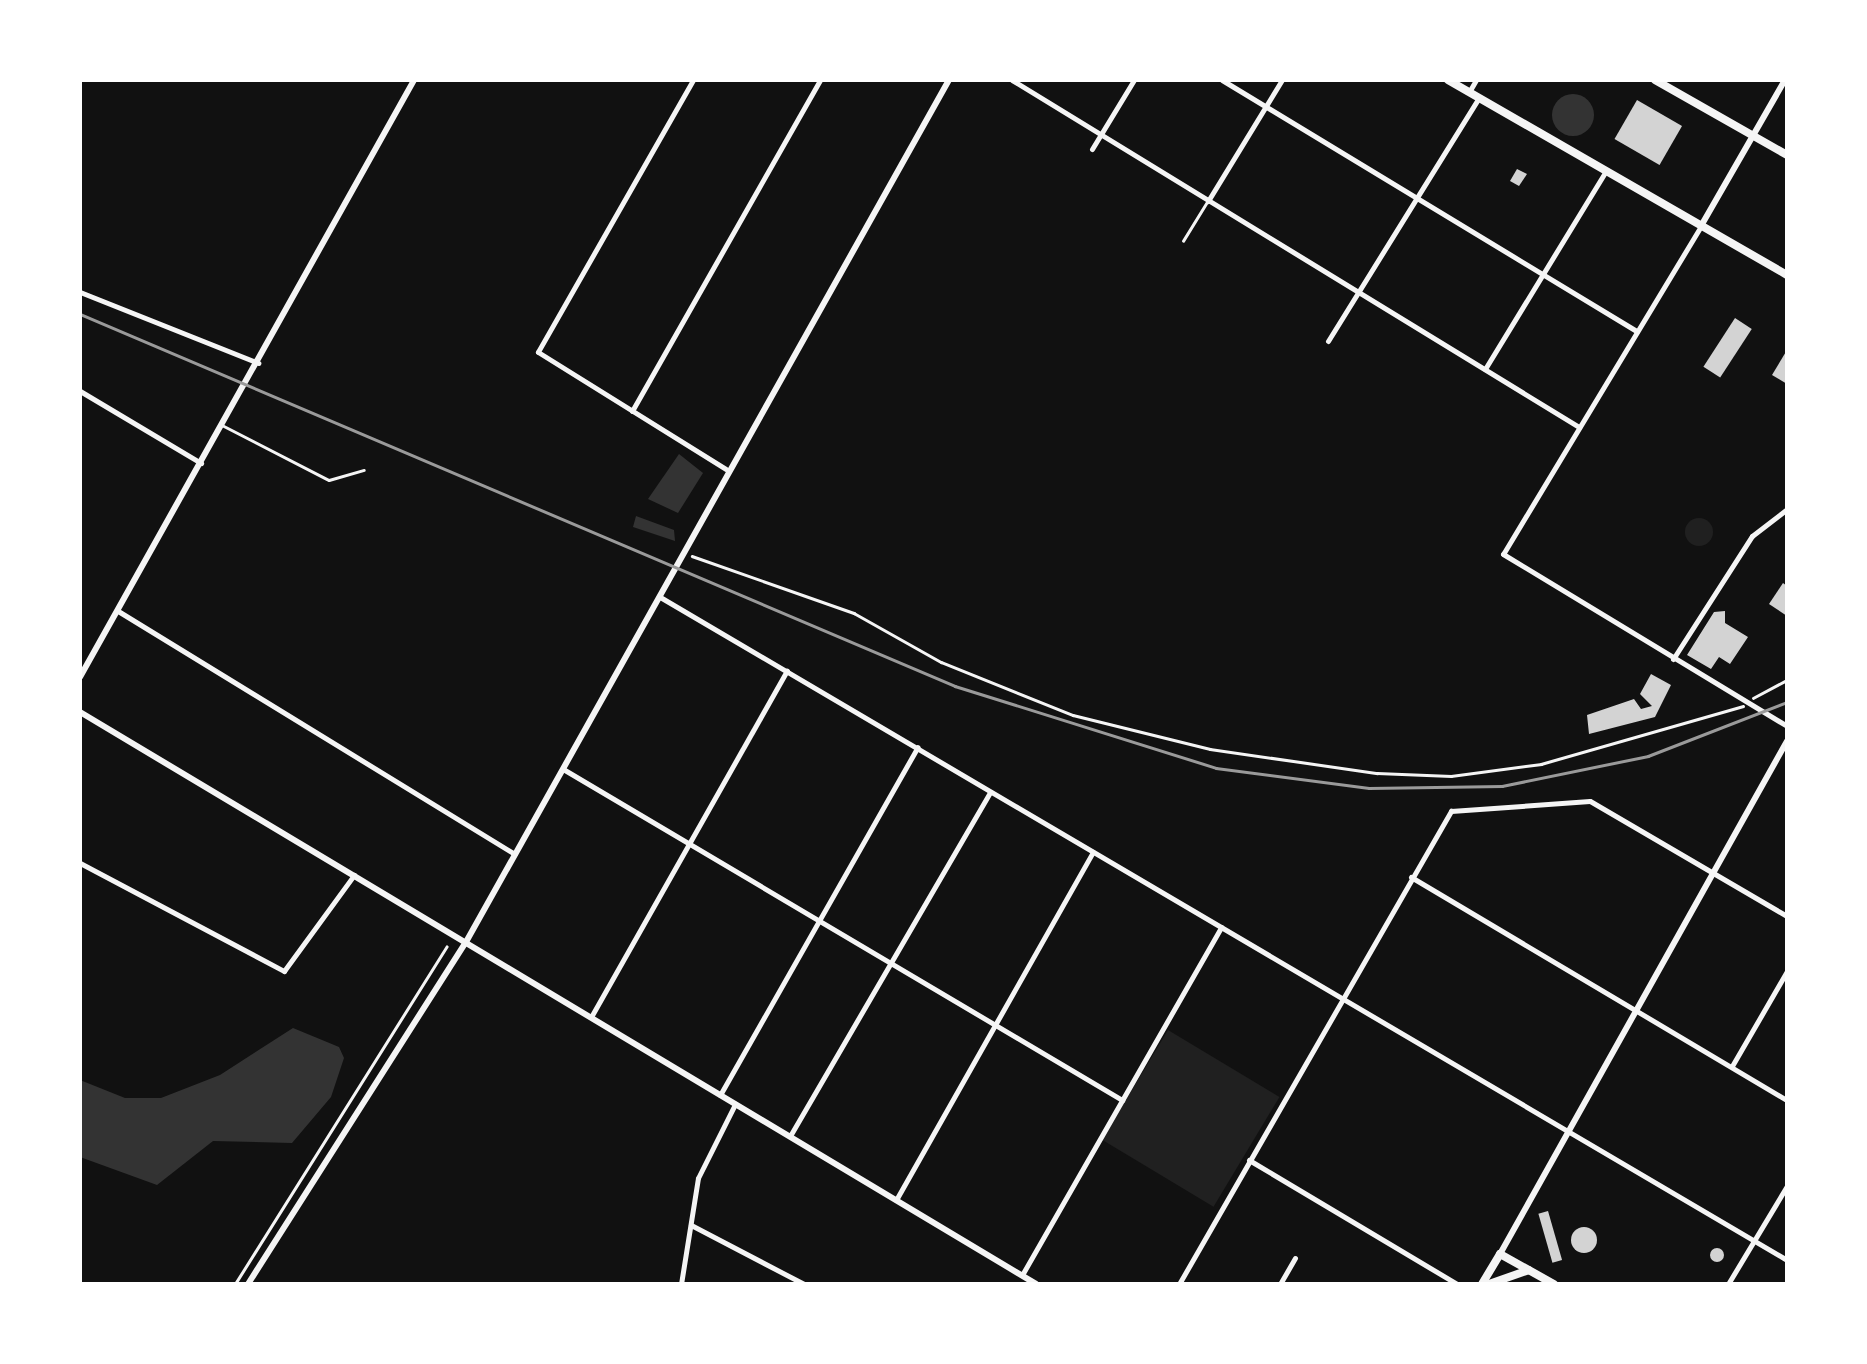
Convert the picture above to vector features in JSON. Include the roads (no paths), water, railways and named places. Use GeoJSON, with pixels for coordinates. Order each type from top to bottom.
{"type":"FeatureCollection","features":[{"type":"Feature","properties":{"kind":"main road"},"geometry":{"type":"LineString","coordinates":[[80,678],[414,80]]}},
{"type":"Feature","properties":{"kind":"main road"},"geometry":{"type":"LineString","coordinates":[[248,1284],[466,942],[660,598],[726,469],[949,80]]}},
{"type":"Feature","properties":{"kind":"main road"},"geometry":{"type":"LineString","coordinates":[[1448,80],[1787,275]]}},
{"type":"Feature","properties":{"kind":"main road"},"geometry":{"type":"LineString","coordinates":[[1656,80],[1787,155]]}},
{"type":"Feature","properties":{"kind":"main road"},"geometry":{"type":"LineString","coordinates":[[1701,226],[1785,80]]}},
{"type":"Feature","properties":{"kind":"main road"},"geometry":{"type":"LineString","coordinates":[[80,712],[1036,1284]]}},
{"type":"Feature","properties":{"kind":"main road"},"geometry":{"type":"LineString","coordinates":[[1486,1284],[1567,1128],[1787,742]]}},
{"type":"Feature","properties":{"kind":"main road"},"geometry":{"type":"LineString","coordinates":[[1500,1254],[1554,1284]]}},
{"type":"Feature","properties":{"kind":"main road"},"geometry":{"type":"LineString","coordinates":[[1486,1284],[1529,1270]]}},
{"type":"Feature","properties":{"kind":"street"},"geometry":{"type":"LineString","coordinates":[[693,80],[538,352],[726,469]]}},
{"type":"Feature","properties":{"kind":"street"},"geometry":{"type":"LineString","coordinates":[[632,411],[820,80]]}},
{"type":"Feature","properties":{"kind":"street"},"geometry":{"type":"LineString","coordinates":[[1012,80],[1579,427]]}},
{"type":"Feature","properties":{"kind":"street"},"geometry":{"type":"LineString","coordinates":[[1092,149],[1134,80]]}},
{"type":"Feature","properties":{"kind":"street"},"geometry":{"type":"LineString","coordinates":[[1222,80],[1637,331]]}},
{"type":"Feature","properties":{"kind":"street"},"geometry":{"type":"LineString","coordinates":[[1208,201],[1282,80]]}},
{"type":"Feature","properties":{"kind":"street"},"geometry":{"type":"LineString","coordinates":[[1328,341],[1417,198],[1474,94],[1476,80]]}},
{"type":"Feature","properties":{"kind":"street"},"geometry":{"type":"LineString","coordinates":[[1485,369],[1606,172]]}},
{"type":"Feature","properties":{"kind":"street"},"geometry":{"type":"LineString","coordinates":[[1701,226],[1504,554],[1787,726]]}},
{"type":"Feature","properties":{"kind":"street"},"geometry":{"type":"LineString","coordinates":[[80,292],[258,363]]}},
{"type":"Feature","properties":{"kind":"street"},"geometry":{"type":"LineString","coordinates":[[80,392],[201,463]]}},
{"type":"Feature","properties":{"kind":"street"},"geometry":{"type":"LineString","coordinates":[[1673,658],[1746,543],[1787,509]]}},
{"type":"Feature","properties":{"kind":"street"},"geometry":{"type":"LineString","coordinates":[[660,598],[1787,1260]]}},
{"type":"Feature","properties":{"kind":"street"},"geometry":{"type":"LineString","coordinates":[[118,611],[515,854]]}},
{"type":"Feature","properties":{"kind":"street"},"geometry":{"type":"LineString","coordinates":[[591,1016],[786,671]]}},
{"type":"Feature","properties":{"kind":"street"},"geometry":{"type":"LineString","coordinates":[[720,1095],[918,747]]}},
{"type":"Feature","properties":{"kind":"street"},"geometry":{"type":"LineString","coordinates":[[563,769],[1122,1100]]}},
{"type":"Feature","properties":{"kind":"street"},"geometry":{"type":"LineString","coordinates":[[790,1136],[990,792]]}},
{"type":"Feature","properties":{"kind":"street"},"geometry":{"type":"LineString","coordinates":[[1178,1284],[1410,876],[1451,811],[1590,801],[1787,916]]}},
{"type":"Feature","properties":{"kind":"street"},"geometry":{"type":"LineString","coordinates":[[896,1200],[1093,852]]}},
{"type":"Feature","properties":{"kind":"street"},"geometry":{"type":"LineString","coordinates":[[80,863],[287,970],[355,874]]}},
{"type":"Feature","properties":{"kind":"street"},"geometry":{"type":"LineString","coordinates":[[1410,876],[1787,1100]]}},
{"type":"Feature","properties":{"kind":"street"},"geometry":{"type":"LineString","coordinates":[[1022,1275],[1221,927]]}},
{"type":"Feature","properties":{"kind":"street"},"geometry":{"type":"LineString","coordinates":[[1732,1066],[1787,971]]}},
{"type":"Feature","properties":{"kind":"street"},"geometry":{"type":"LineString","coordinates":[[680,1284],[698,1178],[735,1104]]}},
{"type":"Feature","properties":{"kind":"street"},"geometry":{"type":"LineString","coordinates":[[1250,1160],[1457,1284]]}},
{"type":"Feature","properties":{"kind":"street"},"geometry":{"type":"LineString","coordinates":[[1728,1284],[1787,1186]]}},
{"type":"Feature","properties":{"kind":"street"},"geometry":{"type":"LineString","coordinates":[[691,1224],[804,1284]]}},
{"type":"Feature","properties":{"kind":"street"},"geometry":{"type":"LineString","coordinates":[[1280,1284],[1294,1258]]}},
{"type":"Feature","properties":{"kind":"lane"},"geometry":{"type":"LineString","coordinates":[[1184,241],[1208,201]]}},
{"type":"Feature","properties":{"kind":"lane"},"geometry":{"type":"LineString","coordinates":[[222,425],[329,480],[364,470]]}},
{"type":"Feature","properties":{"kind":"railway"},"geometry":{"type":"LineString","coordinates":[[80,314],[955,686],[1216,768],[1369,788],[1502,786],[1648,756],[1787,702]]}}]}
